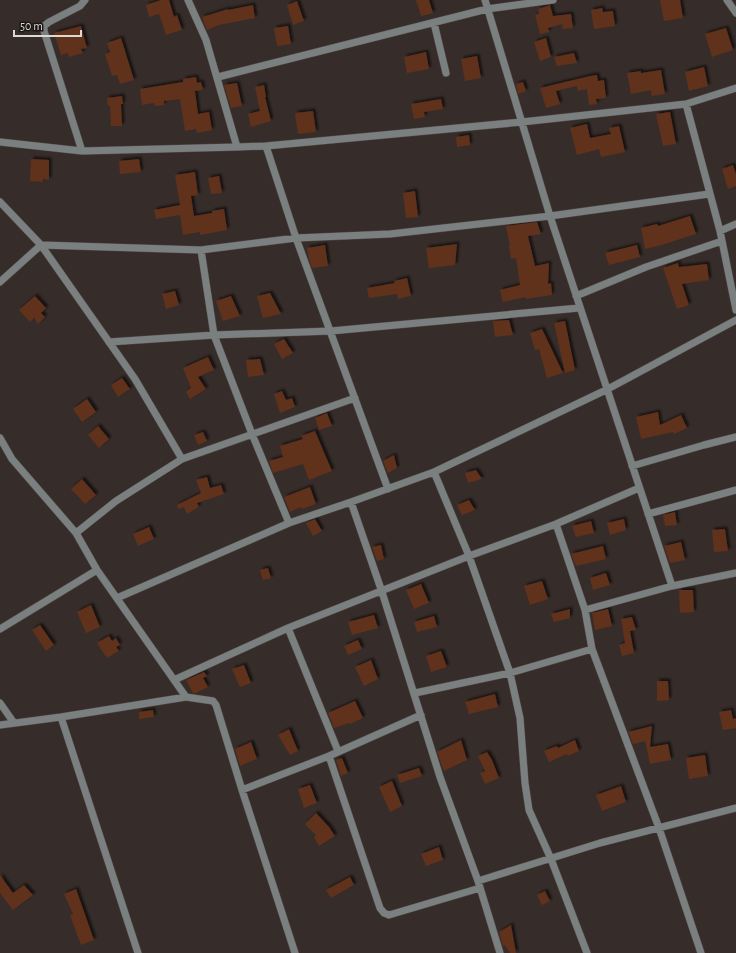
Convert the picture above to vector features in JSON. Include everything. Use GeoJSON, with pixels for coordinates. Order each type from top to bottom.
{"type":"FeatureCollection","features":[{"type":"Feature","properties":{"kind":"street"},"geometry":{"type":"LineString","coordinates":[[82,151],[44,31],[44,26],[80,6],[85,0]]}},
{"type":"Feature","properties":{"kind":"street"},"geometry":{"type":"LineString","coordinates":[[188,0],[206,40],[218,77],[237,147]]}},
{"type":"Feature","properties":{"kind":"street"},"geometry":{"type":"LineString","coordinates":[[485,0],[550,216],[606,390],[672,586]]}},
{"type":"Feature","properties":{"kind":"street"},"geometry":{"type":"LineString","coordinates":[[218,77],[487,9],[553,0]]}},
{"type":"Feature","properties":{"kind":"street"},"geometry":{"type":"LineString","coordinates":[[727,0],[736,13]]}},
{"type":"Feature","properties":{"kind":"street"},"geometry":{"type":"LineString","coordinates":[[434,23],[446,73]]}},
{"type":"Feature","properties":{"kind":"street"},"geometry":{"type":"LineString","coordinates":[[0,142],[82,151],[266,146],[522,122],[686,104],[736,88]]}},
{"type":"Feature","properties":{"kind":"street"},"geometry":{"type":"LineString","coordinates":[[686,104],[720,231],[736,310]]}},
{"type":"Feature","properties":{"kind":"street"},"geometry":{"type":"LineString","coordinates":[[266,146],[296,238],[388,489]]}},
{"type":"Feature","properties":{"kind":"street"},"geometry":{"type":"LineString","coordinates":[[0,282],[41,245],[201,250],[296,238],[390,234],[550,216],[709,194]]}},
{"type":"Feature","properties":{"kind":"street"},"geometry":{"type":"LineString","coordinates":[[0,202],[41,245],[110,342],[135,379],[182,459]]}},
{"type":"Feature","properties":{"kind":"street"},"geometry":{"type":"LineString","coordinates":[[720,231],[736,224]]}},
{"type":"Feature","properties":{"kind":"street"},"geometry":{"type":"LineString","coordinates":[[576,296],[646,267],[722,241]]}},
{"type":"Feature","properties":{"kind":"street"},"geometry":{"type":"LineString","coordinates":[[201,250],[214,335],[252,434],[289,523]]}},
{"type":"Feature","properties":{"kind":"street"},"geometry":{"type":"LineString","coordinates":[[110,342],[214,335],[331,331],[580,308]]}},
{"type":"Feature","properties":{"kind":"street"},"geometry":{"type":"LineString","coordinates":[[117,598],[289,523],[434,472],[606,390],[736,320]]}},
{"type":"Feature","properties":{"kind":"street"},"geometry":{"type":"LineString","coordinates":[[76,533],[116,502],[182,459],[355,398]]}},
{"type":"Feature","properties":{"kind":"street"},"geometry":{"type":"LineString","coordinates":[[632,466],[736,437]]}},
{"type":"Feature","properties":{"kind":"street"},"geometry":{"type":"LineString","coordinates":[[0,438],[12,459],[76,533],[97,570],[186,697]]}},
{"type":"Feature","properties":{"kind":"street"},"geometry":{"type":"LineString","coordinates":[[434,472],[469,556],[510,674],[520,718],[524,783],[528,810],[551,859],[587,953]]}},
{"type":"Feature","properties":{"kind":"street"},"geometry":{"type":"LineString","coordinates":[[174,680],[288,628],[382,592],[469,556],[556,524],[639,488]]}},
{"type":"Feature","properties":{"kind":"street"},"geometry":{"type":"LineString","coordinates":[[648,514],[736,490]]}},
{"type":"Feature","properties":{"kind":"street"},"geometry":{"type":"LineString","coordinates":[[351,502],[415,693],[440,777],[479,884],[500,953]]}},
{"type":"Feature","properties":{"kind":"street"},"geometry":{"type":"LineString","coordinates":[[556,524],[586,610],[592,649],[659,828],[702,953]]}},
{"type":"Feature","properties":{"kind":"street"},"geometry":{"type":"LineString","coordinates":[[0,629],[97,570]]}},
{"type":"Feature","properties":{"kind":"street"},"geometry":{"type":"LineString","coordinates":[[586,610],[672,586],[736,574]]}},
{"type":"Feature","properties":{"kind":"street"},"geometry":{"type":"LineString","coordinates":[[288,628],[338,751]]}},
{"type":"Feature","properties":{"kind":"street"},"geometry":{"type":"LineString","coordinates":[[415,693],[510,674],[592,649]]}},
{"type":"Feature","properties":{"kind":"street"},"geometry":{"type":"LineString","coordinates":[[0,725],[186,697],[213,701],[216,705],[295,953]]}},
{"type":"Feature","properties":{"kind":"street"},"geometry":{"type":"LineString","coordinates":[[0,702],[14,724]]}},
{"type":"Feature","properties":{"kind":"street"},"geometry":{"type":"LineString","coordinates":[[242,790],[328,756],[422,715]]}},
{"type":"Feature","properties":{"kind":"street"},"geometry":{"type":"LineString","coordinates":[[61,717],[138,953]]}},
{"type":"Feature","properties":{"kind":"street"},"geometry":{"type":"LineString","coordinates":[[328,756],[380,908],[384,913],[389,915],[600,843],[736,808]]}},
{"type":"Feature","properties":{"kind":"building"},"geometry":{"type":"Polygon","coordinates":[[[161,0],[169,0],[174,17],[177,15],[182,30],[166,35],[159,14],[149,17],[146,5],[161,0]]]}},
{"type":"Feature","properties":{"kind":"building"},"geometry":{"type":"Polygon","coordinates":[[[416,0],[429,0],[433,13],[421,16],[416,0]]]}},
{"type":"Feature","properties":{"kind":"building"},"geometry":{"type":"Polygon","coordinates":[[[660,0],[680,0],[683,18],[664,21],[660,0]]]}},
{"type":"Feature","properties":{"kind":"building"},"geometry":{"type":"Polygon","coordinates":[[[297,1],[304,21],[293,25],[287,5],[297,1]]]}},
{"type":"Feature","properties":{"kind":"building"},"geometry":{"type":"Polygon","coordinates":[[[253,5],[255,18],[219,25],[207,30],[202,17],[228,9],[253,5]]]}},
{"type":"Feature","properties":{"kind":"building"},"geometry":{"type":"Polygon","coordinates":[[[550,5],[553,16],[571,14],[573,28],[563,29],[562,24],[548,28],[549,32],[540,34],[535,15],[539,14],[538,9],[550,5]]]}},
{"type":"Feature","properties":{"kind":"building"},"geometry":{"type":"Polygon","coordinates":[[[602,8],[603,12],[613,11],[615,26],[594,29],[591,10],[602,8]]]}},
{"type":"Feature","properties":{"kind":"building"},"geometry":{"type":"Polygon","coordinates":[[[81,26],[87,48],[81,49],[83,53],[69,57],[68,53],[61,55],[54,33],[81,26]]]}},
{"type":"Feature","properties":{"kind":"building"},"geometry":{"type":"Polygon","coordinates":[[[288,26],[291,44],[277,46],[274,28],[288,26]]]}},
{"type":"Feature","properties":{"kind":"building"},"geometry":{"type":"Polygon","coordinates":[[[726,28],[733,50],[712,57],[705,34],[726,28]]]}},
{"type":"Feature","properties":{"kind":"building"},"geometry":{"type":"Polygon","coordinates":[[[121,38],[134,80],[120,84],[117,75],[112,76],[105,54],[110,52],[107,43],[121,38]]]}},
{"type":"Feature","properties":{"kind":"building"},"geometry":{"type":"Polygon","coordinates":[[[546,38],[551,57],[540,61],[534,42],[546,38]]]}},
{"type":"Feature","properties":{"kind":"building"},"geometry":{"type":"Polygon","coordinates":[[[426,52],[429,69],[407,73],[404,57],[426,52]]]}},
{"type":"Feature","properties":{"kind":"building"},"geometry":{"type":"Polygon","coordinates":[[[574,53],[577,63],[557,66],[554,57],[574,53]]]}},
{"type":"Feature","properties":{"kind":"building"},"geometry":{"type":"Polygon","coordinates":[[[477,56],[481,78],[465,81],[461,59],[477,56]]]}},
{"type":"Feature","properties":{"kind":"building"},"geometry":{"type":"Polygon","coordinates":[[[704,67],[708,86],[689,91],[685,72],[704,67]]]}},
{"type":"Feature","properties":{"kind":"building"},"geometry":{"type":"Polygon","coordinates":[[[661,70],[665,94],[652,96],[651,90],[631,94],[627,73],[641,71],[641,73],[661,70]]]}},
{"type":"Feature","properties":{"kind":"building"},"geometry":{"type":"Polygon","coordinates":[[[597,75],[598,81],[604,80],[606,98],[596,99],[597,104],[589,105],[587,89],[578,91],[577,86],[556,91],[560,104],[546,108],[540,88],[597,75]]]}},
{"type":"Feature","properties":{"kind":"building"},"geometry":{"type":"Polygon","coordinates":[[[196,77],[197,83],[201,82],[203,90],[195,91],[198,114],[209,112],[212,130],[197,133],[196,129],[185,131],[180,99],[164,101],[164,105],[155,106],[154,103],[142,105],[140,89],[183,82],[183,79],[196,77]]]}},
{"type":"Feature","properties":{"kind":"building"},"geometry":{"type":"Polygon","coordinates":[[[523,82],[526,91],[518,94],[516,84],[523,82]]]}},
{"type":"Feature","properties":{"kind":"building"},"geometry":{"type":"Polygon","coordinates":[[[237,83],[242,106],[231,108],[224,85],[237,83]]]}},
{"type":"Feature","properties":{"kind":"building"},"geometry":{"type":"Polygon","coordinates":[[[264,85],[265,97],[271,121],[251,127],[248,114],[260,111],[255,87],[264,85]]]}},
{"type":"Feature","properties":{"kind":"building"},"geometry":{"type":"Polygon","coordinates":[[[122,96],[122,126],[111,126],[110,106],[108,106],[107,98],[122,96]]]}},
{"type":"Feature","properties":{"kind":"building"},"geometry":{"type":"Polygon","coordinates":[[[441,99],[443,109],[424,112],[425,117],[414,119],[411,104],[441,99]]]}},
{"type":"Feature","properties":{"kind":"building"},"geometry":{"type":"Polygon","coordinates":[[[313,111],[316,132],[298,134],[295,113],[313,111]]]}},
{"type":"Feature","properties":{"kind":"building"},"geometry":{"type":"Polygon","coordinates":[[[670,112],[676,144],[663,146],[656,114],[670,112]]]}},
{"type":"Feature","properties":{"kind":"building"},"geometry":{"type":"Polygon","coordinates":[[[587,124],[590,138],[611,134],[609,128],[619,126],[625,152],[601,157],[599,149],[577,155],[570,128],[587,124]]]}},
{"type":"Feature","properties":{"kind":"building"},"geometry":{"type":"Polygon","coordinates":[[[469,135],[470,145],[457,147],[456,137],[469,135]]]}},
{"type":"Feature","properties":{"kind":"building"},"geometry":{"type":"Polygon","coordinates":[[[31,159],[49,160],[49,180],[43,179],[43,182],[30,181],[31,159]]]}},
{"type":"Feature","properties":{"kind":"building"},"geometry":{"type":"Polygon","coordinates":[[[139,159],[141,172],[120,174],[119,161],[139,159]]]}},
{"type":"Feature","properties":{"kind":"building"},"geometry":{"type":"Polygon","coordinates":[[[733,165],[736,174],[736,186],[728,189],[722,169],[733,165]]]}},
{"type":"Feature","properties":{"kind":"building"},"geometry":{"type":"Polygon","coordinates":[[[195,172],[198,195],[191,196],[194,216],[224,209],[227,230],[200,235],[200,232],[183,235],[180,215],[156,219],[154,210],[180,205],[175,175],[195,172]]]}},
{"type":"Feature","properties":{"kind":"building"},"geometry":{"type":"Polygon","coordinates":[[[219,176],[222,193],[211,194],[208,178],[219,176]]]}},
{"type":"Feature","properties":{"kind":"building"},"geometry":{"type":"Polygon","coordinates":[[[415,191],[418,217],[406,218],[403,193],[415,191]]]}},
{"type":"Feature","properties":{"kind":"building"},"geometry":{"type":"Polygon","coordinates":[[[690,216],[696,234],[645,249],[641,228],[657,224],[658,226],[690,216]]]}},
{"type":"Feature","properties":{"kind":"building"},"geometry":{"type":"Polygon","coordinates":[[[537,222],[541,234],[528,236],[535,266],[549,263],[548,284],[551,283],[552,295],[526,299],[526,297],[503,302],[500,290],[520,285],[516,258],[511,259],[506,226],[537,222]]]}},
{"type":"Feature","properties":{"kind":"building"},"geometry":{"type":"Polygon","coordinates":[[[457,244],[455,265],[429,268],[426,248],[457,244]]]}},
{"type":"Feature","properties":{"kind":"building"},"geometry":{"type":"Polygon","coordinates":[[[325,245],[328,266],[312,268],[307,248],[325,245]]]}},
{"type":"Feature","properties":{"kind":"building"},"geometry":{"type":"Polygon","coordinates":[[[637,245],[640,257],[609,265],[605,253],[637,245]]]}},
{"type":"Feature","properties":{"kind":"building"},"geometry":{"type":"Polygon","coordinates":[[[678,263],[679,267],[707,264],[709,280],[682,284],[689,305],[677,309],[663,268],[678,263]]]}},
{"type":"Feature","properties":{"kind":"building"},"geometry":{"type":"Polygon","coordinates":[[[407,278],[411,296],[398,299],[397,294],[369,298],[367,288],[395,283],[394,281],[407,278]]]}},
{"type":"Feature","properties":{"kind":"building"},"geometry":{"type":"Polygon","coordinates":[[[175,291],[179,305],[166,309],[162,294],[175,291]]]}},
{"type":"Feature","properties":{"kind":"building"},"geometry":{"type":"Polygon","coordinates":[[[270,293],[281,314],[263,318],[257,296],[270,293]]]}},
{"type":"Feature","properties":{"kind":"building"},"geometry":{"type":"Polygon","coordinates":[[[35,296],[46,308],[41,313],[45,317],[38,324],[34,318],[30,322],[19,310],[35,296]]]}},
{"type":"Feature","properties":{"kind":"building"},"geometry":{"type":"Polygon","coordinates":[[[231,296],[240,316],[223,321],[216,301],[231,296]]]}},
{"type":"Feature","properties":{"kind":"building"},"geometry":{"type":"Polygon","coordinates":[[[509,320],[513,335],[495,337],[493,321],[509,320]]]}},
{"type":"Feature","properties":{"kind":"building"},"geometry":{"type":"Polygon","coordinates":[[[565,321],[575,370],[565,373],[554,323],[565,321]]]}},
{"type":"Feature","properties":{"kind":"building"},"geometry":{"type":"Polygon","coordinates":[[[542,329],[563,373],[547,378],[539,349],[535,350],[530,333],[542,329]]]}},
{"type":"Feature","properties":{"kind":"building"},"geometry":{"type":"Polygon","coordinates":[[[284,339],[293,353],[282,359],[274,344],[284,339]]]}},
{"type":"Feature","properties":{"kind":"building"},"geometry":{"type":"Polygon","coordinates":[[[208,357],[214,370],[198,377],[206,389],[190,399],[186,392],[191,388],[183,368],[208,357]]]}},
{"type":"Feature","properties":{"kind":"building"},"geometry":{"type":"Polygon","coordinates":[[[260,359],[264,375],[248,377],[246,360],[260,359]]]}},
{"type":"Feature","properties":{"kind":"building"},"geometry":{"type":"Polygon","coordinates":[[[122,378],[130,389],[118,397],[111,385],[122,378]]]}},
{"type":"Feature","properties":{"kind":"building"},"geometry":{"type":"Polygon","coordinates":[[[282,391],[286,400],[292,398],[295,407],[280,413],[274,394],[282,391]]]}},
{"type":"Feature","properties":{"kind":"building"},"geometry":{"type":"Polygon","coordinates":[[[87,399],[96,412],[82,422],[73,409],[87,399]]]}},
{"type":"Feature","properties":{"kind":"building"},"geometry":{"type":"Polygon","coordinates":[[[658,412],[660,425],[681,415],[687,428],[674,434],[673,432],[641,439],[636,417],[658,412]]]}},
{"type":"Feature","properties":{"kind":"building"},"geometry":{"type":"Polygon","coordinates":[[[327,413],[332,426],[319,430],[315,418],[327,413]]]}},
{"type":"Feature","properties":{"kind":"building"},"geometry":{"type":"Polygon","coordinates":[[[98,426],[109,439],[99,448],[88,435],[98,426]]]}},
{"type":"Feature","properties":{"kind":"building"},"geometry":{"type":"Polygon","coordinates":[[[315,431],[332,471],[309,480],[303,464],[273,473],[269,461],[283,457],[280,446],[303,439],[301,436],[315,431]]]}},
{"type":"Feature","properties":{"kind":"building"},"geometry":{"type":"Polygon","coordinates":[[[203,432],[207,441],[198,445],[194,435],[203,432]]]}},
{"type":"Feature","properties":{"kind":"building"},"geometry":{"type":"Polygon","coordinates":[[[394,455],[397,468],[388,473],[383,461],[394,455]]]}},
{"type":"Feature","properties":{"kind":"building"},"geometry":{"type":"Polygon","coordinates":[[[476,470],[482,479],[468,483],[465,473],[476,470]]]}},
{"type":"Feature","properties":{"kind":"building"},"geometry":{"type":"Polygon","coordinates":[[[207,477],[210,488],[221,485],[224,494],[197,503],[199,507],[187,514],[184,507],[179,509],[177,505],[201,493],[196,480],[207,477]]]}},
{"type":"Feature","properties":{"kind":"building"},"geometry":{"type":"Polygon","coordinates":[[[82,479],[96,495],[85,504],[71,489],[82,479]]]}},
{"type":"Feature","properties":{"kind":"building"},"geometry":{"type":"Polygon","coordinates":[[[310,487],[316,504],[302,509],[301,507],[290,512],[284,497],[310,487]]]}},
{"type":"Feature","properties":{"kind":"building"},"geometry":{"type":"Polygon","coordinates":[[[469,500],[475,510],[462,515],[457,505],[469,500]]]}},
{"type":"Feature","properties":{"kind":"building"},"geometry":{"type":"Polygon","coordinates":[[[675,512],[677,525],[665,526],[663,515],[675,512]]]}},
{"type":"Feature","properties":{"kind":"building"},"geometry":{"type":"Polygon","coordinates":[[[315,519],[322,531],[313,536],[306,523],[315,519]]]}},
{"type":"Feature","properties":{"kind":"building"},"geometry":{"type":"Polygon","coordinates":[[[624,519],[626,530],[610,535],[607,523],[624,519]]]}},
{"type":"Feature","properties":{"kind":"building"},"geometry":{"type":"Polygon","coordinates":[[[591,521],[594,533],[576,537],[572,526],[591,521]]]}},
{"type":"Feature","properties":{"kind":"building"},"geometry":{"type":"Polygon","coordinates":[[[149,527],[154,539],[138,546],[133,534],[149,527]]]}},
{"type":"Feature","properties":{"kind":"building"},"geometry":{"type":"Polygon","coordinates":[[[725,529],[728,551],[714,552],[712,530],[725,529]]]}},
{"type":"Feature","properties":{"kind":"building"},"geometry":{"type":"Polygon","coordinates":[[[681,542],[685,560],[670,563],[664,546],[681,542]]]}},
{"type":"Feature","properties":{"kind":"building"},"geometry":{"type":"Polygon","coordinates":[[[381,545],[384,559],[377,561],[372,547],[381,545]]]}},
{"type":"Feature","properties":{"kind":"building"},"geometry":{"type":"Polygon","coordinates":[[[603,546],[606,559],[576,566],[571,554],[603,546]]]}},
{"type":"Feature","properties":{"kind":"building"},"geometry":{"type":"Polygon","coordinates":[[[268,568],[271,578],[263,580],[260,570],[268,568]]]}},
{"type":"Feature","properties":{"kind":"building"},"geometry":{"type":"Polygon","coordinates":[[[606,573],[610,585],[593,590],[590,578],[606,573]]]}},
{"type":"Feature","properties":{"kind":"building"},"geometry":{"type":"Polygon","coordinates":[[[542,581],[548,599],[530,605],[524,586],[542,581]]]}},
{"type":"Feature","properties":{"kind":"building"},"geometry":{"type":"Polygon","coordinates":[[[421,584],[429,603],[414,609],[406,590],[421,584]]]}},
{"type":"Feature","properties":{"kind":"building"},"geometry":{"type":"Polygon","coordinates":[[[679,590],[693,590],[694,612],[680,613],[679,590]]]}},
{"type":"Feature","properties":{"kind":"building"},"geometry":{"type":"Polygon","coordinates":[[[91,605],[100,627],[86,633],[77,612],[91,605]]]}},
{"type":"Feature","properties":{"kind":"building"},"geometry":{"type":"Polygon","coordinates":[[[570,609],[570,618],[554,622],[551,614],[570,609]]]}},
{"type":"Feature","properties":{"kind":"building"},"geometry":{"type":"Polygon","coordinates":[[[608,609],[612,626],[595,630],[592,613],[608,609]]]}},
{"type":"Feature","properties":{"kind":"building"},"geometry":{"type":"Polygon","coordinates":[[[374,615],[378,628],[352,635],[348,622],[374,615]]]}},
{"type":"Feature","properties":{"kind":"building"},"geometry":{"type":"Polygon","coordinates":[[[434,616],[437,627],[417,632],[414,622],[434,616]]]}},
{"type":"Feature","properties":{"kind":"building"},"geometry":{"type":"Polygon","coordinates":[[[632,617],[636,630],[630,631],[634,653],[622,656],[619,645],[625,643],[621,619],[632,617]]]}},
{"type":"Feature","properties":{"kind":"building"},"geometry":{"type":"Polygon","coordinates":[[[40,625],[54,645],[46,651],[32,630],[40,625]]]}},
{"type":"Feature","properties":{"kind":"building"},"geometry":{"type":"Polygon","coordinates":[[[109,636],[112,641],[116,638],[120,645],[116,647],[119,651],[107,658],[97,643],[109,636]]]}},
{"type":"Feature","properties":{"kind":"building"},"geometry":{"type":"Polygon","coordinates":[[[358,640],[362,649],[348,655],[344,646],[358,640]]]}},
{"type":"Feature","properties":{"kind":"building"},"geometry":{"type":"Polygon","coordinates":[[[441,651],[447,667],[431,672],[426,656],[441,651]]]}},
{"type":"Feature","properties":{"kind":"building"},"geometry":{"type":"Polygon","coordinates":[[[371,660],[378,679],[364,686],[355,667],[371,660]]]}},
{"type":"Feature","properties":{"kind":"building"},"geometry":{"type":"Polygon","coordinates":[[[244,665],[251,683],[240,687],[232,669],[244,665]]]}},
{"type":"Feature","properties":{"kind":"building"},"geometry":{"type":"Polygon","coordinates":[[[204,672],[207,676],[203,678],[208,687],[193,693],[186,680],[204,672]]]}},
{"type":"Feature","properties":{"kind":"building"},"geometry":{"type":"Polygon","coordinates":[[[657,681],[668,681],[669,700],[657,701],[657,681]]]}},
{"type":"Feature","properties":{"kind":"building"},"geometry":{"type":"Polygon","coordinates":[[[495,694],[498,707],[469,714],[465,702],[495,694]]]}},
{"type":"Feature","properties":{"kind":"building"},"geometry":{"type":"Polygon","coordinates":[[[355,701],[363,718],[350,724],[349,723],[334,728],[328,713],[355,701]]]}},
{"type":"Feature","properties":{"kind":"building"},"geometry":{"type":"Polygon","coordinates":[[[153,710],[154,717],[139,719],[139,712],[153,710]]]}},
{"type":"Feature","properties":{"kind":"building"},"geometry":{"type":"Polygon","coordinates":[[[731,710],[733,719],[736,718],[736,728],[723,730],[719,712],[731,710]]]}},
{"type":"Feature","properties":{"kind":"building"},"geometry":{"type":"Polygon","coordinates":[[[652,726],[650,747],[668,744],[671,760],[650,764],[645,741],[633,744],[628,732],[652,726]]]}},
{"type":"Feature","properties":{"kind":"building"},"geometry":{"type":"Polygon","coordinates":[[[289,729],[298,751],[290,755],[278,735],[289,729]]]}},
{"type":"Feature","properties":{"kind":"building"},"geometry":{"type":"Polygon","coordinates":[[[461,740],[467,760],[444,771],[437,752],[461,740]]]}},
{"type":"Feature","properties":{"kind":"building"},"geometry":{"type":"Polygon","coordinates":[[[575,740],[579,751],[568,756],[567,754],[549,762],[544,751],[557,746],[558,748],[575,740]]]}},
{"type":"Feature","properties":{"kind":"building"},"geometry":{"type":"Polygon","coordinates":[[[251,742],[257,759],[240,766],[235,749],[251,742]]]}},
{"type":"Feature","properties":{"kind":"building"},"geometry":{"type":"Polygon","coordinates":[[[487,752],[499,778],[485,784],[480,773],[485,771],[478,756],[487,752]]]}},
{"type":"Feature","properties":{"kind":"building"},"geometry":{"type":"Polygon","coordinates":[[[705,755],[708,776],[689,779],[686,758],[705,755]]]}},
{"type":"Feature","properties":{"kind":"building"},"geometry":{"type":"Polygon","coordinates":[[[342,758],[348,773],[341,776],[336,760],[342,758]]]}},
{"type":"Feature","properties":{"kind":"building"},"geometry":{"type":"Polygon","coordinates":[[[419,768],[422,776],[400,783],[397,775],[419,768]]]}},
{"type":"Feature","properties":{"kind":"building"},"geometry":{"type":"Polygon","coordinates":[[[392,781],[402,806],[390,812],[379,787],[392,781]]]}},
{"type":"Feature","properties":{"kind":"building"},"geometry":{"type":"Polygon","coordinates":[[[310,785],[317,803],[304,808],[298,789],[310,785]]]}},
{"type":"Feature","properties":{"kind":"building"},"geometry":{"type":"Polygon","coordinates":[[[621,786],[626,802],[602,811],[596,795],[621,786]]]}},
{"type":"Feature","properties":{"kind":"building"},"geometry":{"type":"Polygon","coordinates":[[[316,813],[335,836],[319,846],[314,837],[316,835],[305,824],[316,813]]]}},
{"type":"Feature","properties":{"kind":"building"},"geometry":{"type":"Polygon","coordinates":[[[439,847],[443,860],[426,866],[421,854],[439,847]]]}},
{"type":"Feature","properties":{"kind":"building"},"geometry":{"type":"Polygon","coordinates":[[[0,875],[13,893],[24,885],[33,895],[13,910],[0,893],[0,875]]]}},
{"type":"Feature","properties":{"kind":"building"},"geometry":{"type":"Polygon","coordinates":[[[350,877],[354,885],[331,898],[326,890],[350,877]]]}},
{"type":"Feature","properties":{"kind":"building"},"geometry":{"type":"Polygon","coordinates":[[[76,889],[94,940],[81,945],[70,915],[73,914],[64,894],[76,889]]]}},
{"type":"Feature","properties":{"kind":"building"},"geometry":{"type":"Polygon","coordinates":[[[545,891],[550,901],[542,905],[537,895],[545,891]]]}},
{"type":"Feature","properties":{"kind":"building"},"geometry":{"type":"Polygon","coordinates":[[[511,925],[516,953],[510,953],[505,945],[503,946],[499,932],[511,925]]]}}]}
